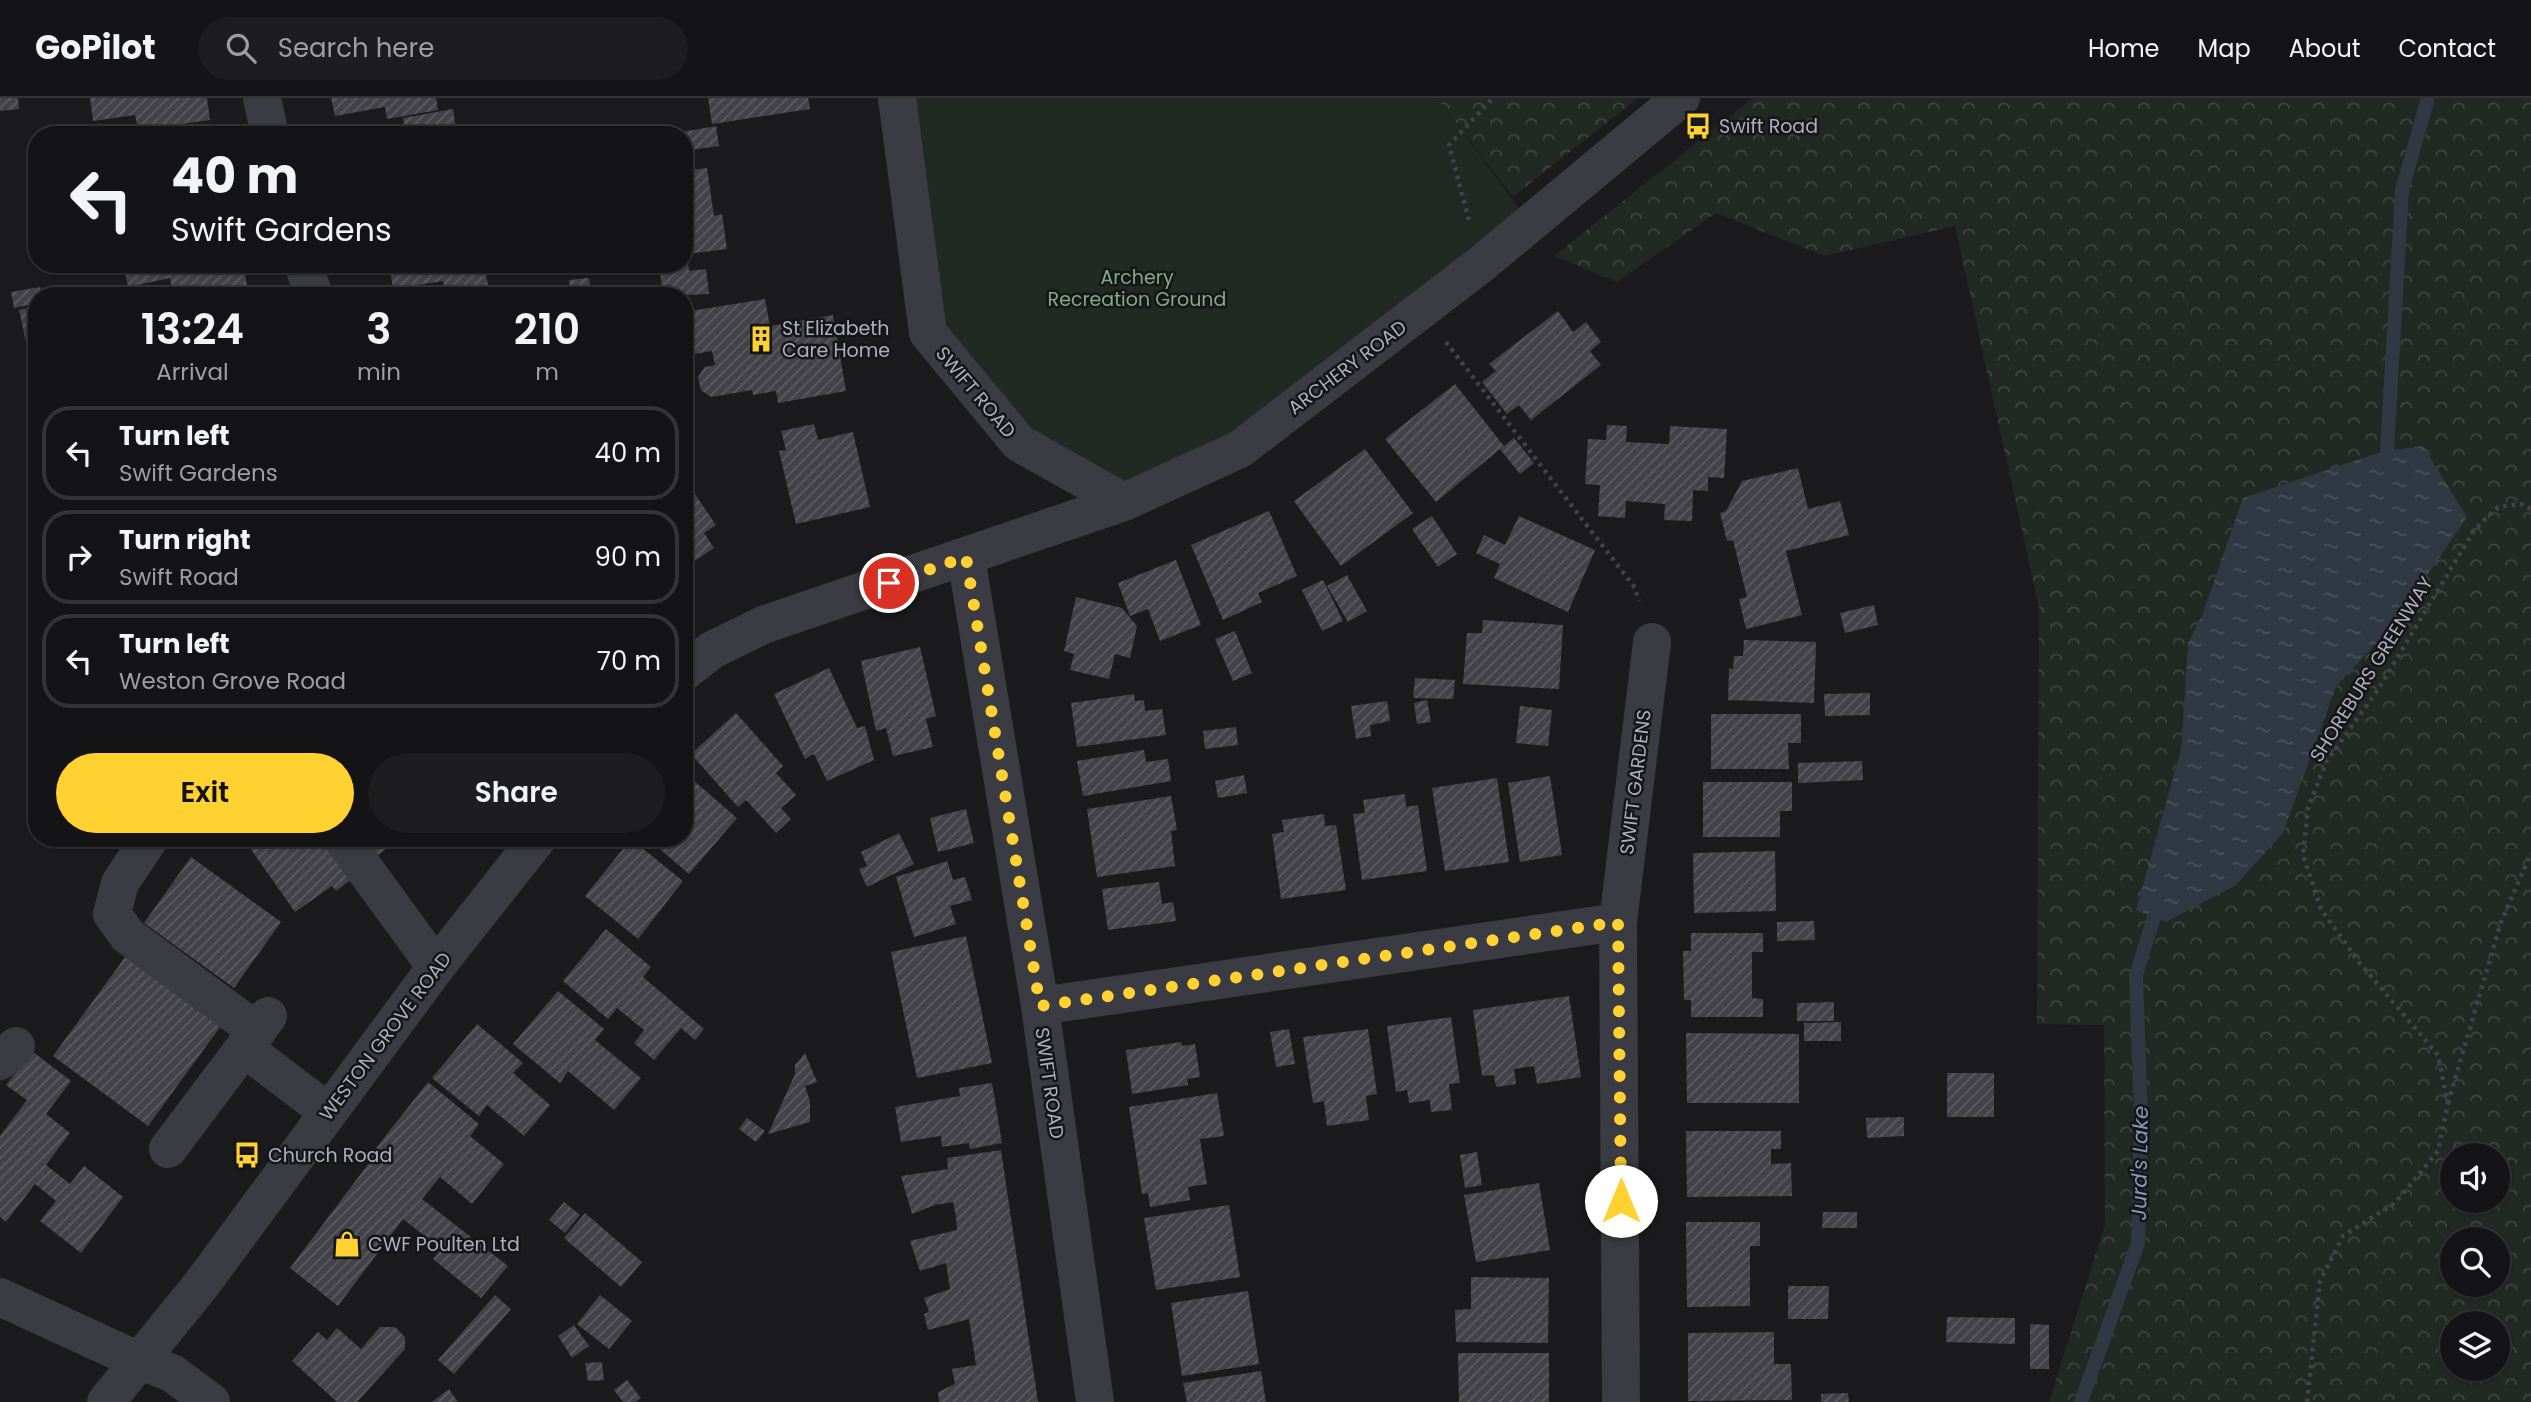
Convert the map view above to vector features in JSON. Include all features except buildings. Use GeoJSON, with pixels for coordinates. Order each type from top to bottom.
{"type":"FeatureCollection","features":[{"type":"Feature","properties":{"kind":"street"},"geometry":{"type":"LineString","coordinates":[[262,98],[268,126]]}},
{"type":"Feature","properties":{"kind":"street","name":"SWIFT ROAD"},"geometry":{"type":"LineString","coordinates":[[897,98],[928,333],[1019,443],[1124,502]]}},
{"type":"Feature","properties":{"kind":"street","name":"ARCHERY ROAD"},"geometry":{"type":"LineString","coordinates":[[966,557],[1124,502],[1240,449],[1480,265],[1681,98]]}},
{"type":"Feature","properties":{"kind":"street"},"geometry":{"type":"LineString","coordinates":[[693,665],[712,650],[763,625],[966,557]]}},
{"type":"Feature","properties":{"kind":"street","name":"SWIFT ROAD"},"geometry":{"type":"LineString","coordinates":[[966,557],[1040,1006],[1095,1402]]}},
{"type":"Feature","properties":{"kind":"street","name":"SWIFT GARDENS"},"geometry":{"type":"LineString","coordinates":[[1621,1402],[1618,922],[1652,642]]}},
{"type":"Feature","properties":{"kind":"street"},"geometry":{"type":"LineString","coordinates":[[144,847],[120,883],[112,914],[128,936],[257,1032],[328,1112]]}},
{"type":"Feature","properties":{"kind":"street"},"geometry":{"type":"LineString","coordinates":[[349,847],[436,967]]}},
{"type":"Feature","properties":{"kind":"street","name":"WESTON GROVE ROAD"},"geometry":{"type":"LineString","coordinates":[[106,1402],[137,1360],[201,1284],[436,967],[531,847]]}},
{"type":"Feature","properties":{"kind":"street"},"geometry":{"type":"LineString","coordinates":[[1040,1006],[1618,922]]}},
{"type":"Feature","properties":{"kind":"street"},"geometry":{"type":"LineString","coordinates":[[168,1149],[257,1032]]}},
{"type":"Feature","properties":{"kind":"street"},"geometry":{"type":"LineString","coordinates":[[0,1297],[137,1360],[172,1373],[211,1402]]}},
{"type":"Feature","properties":{"kind":"path"},"geometry":{"type":"LineString","coordinates":[[1480,265],[1450,145],[1493,98]]}},
{"type":"Feature","properties":{"kind":"path"},"geometry":{"type":"LineString","coordinates":[[1422,310],[1635,588],[1652,642]]}},
{"type":"Feature","properties":{"kind":"path","name":"SHOREBURS GREENWAY"},"geometry":{"type":"LineString","coordinates":[[2448,1104],[2438,1055],[2358,961],[2321,909],[2303,855],[2308,807],[2326,762],[2377,691],[2475,529],[2498,507],[2521,504],[2531,509]]}},
{"type":"Feature","properties":{"kind":"path","name":"SHOREBURS GREENWAY"},"geometry":{"type":"LineString","coordinates":[[2307,1402],[2320,1281],[2343,1236],[2395,1203],[2438,1151],[2448,1104],[2501,922],[2531,853]]}},
{"type":"Feature","properties":{"kind":"green space","name":"Archery Recreation Ground"},"geometry":{"type":"Polygon","coordinates":[[[897,98],[1437,98],[1531,224],[1323,386],[1124,502],[1019,443],[928,333],[897,98]]]}},
{"type":"Feature","properties":{"kind":"green space"},"geometry":{"type":"Polygon","coordinates":[[[1437,98],[1638,98],[1513,197],[1437,98]]]}},
{"type":"Feature","properties":{"kind":"green space"},"geometry":{"type":"Polygon","coordinates":[[[1753,98],[2531,98],[2531,1402],[2049,1402],[2105,1224],[2104,1025],[2037,1024],[2039,608],[1955,226],[1825,256],[1716,213],[1617,282],[1554,256],[1753,98]],[[2423,446],[2384,451],[2203,613],[2188,643],[2181,749],[2137,910],[2166,922],[2283,833],[2336,687],[2395,623],[2423,446]]]}},
{"type":"Feature","properties":{"kind":"water"},"geometry":{"type":"Polygon","coordinates":[[[2423,446],[2467,517],[2395,623],[2336,687],[2283,833],[2236,885],[2166,922],[2136,910],[2181,749],[2188,643],[2203,613],[2243,498],[2384,451],[2423,446]]]}},
{"type":"Feature","properties":{"kind":"waterway"},"geometry":{"type":"LineString","coordinates":[[2387,451],[2402,190],[2428,98]]}},
{"type":"Feature","properties":{"kind":"waterway","name":"Jurd's Lake"},"geometry":{"type":"LineString","coordinates":[[2081,1402],[2138,1243],[2141,1120],[2136,975],[2154,917]]}},
{"type":"Feature","properties":{"kind":"place","name":"Swift Road"},"geometry":{"type":"Point","coordinates":[1698,126]}},
{"type":"Feature","properties":{"kind":"place","name":"St Elizabeth Care Home"},"geometry":{"type":"Point","coordinates":[761,339]}},
{"type":"Feature","properties":{"kind":"place","name":"Church Road"},"geometry":{"type":"Point","coordinates":[247,1155]}},
{"type":"Feature","properties":{"kind":"place","name":"CWF Poulten Ltd"},"geometry":{"type":"Point","coordinates":[347,1244]}},
{"type":"Feature","properties":{"kind":"route"},"geometry":{"type":"LineString","coordinates":[[889,583],[966,557],[1040,1006],[1618,922],[1621,1201]]}}]}
